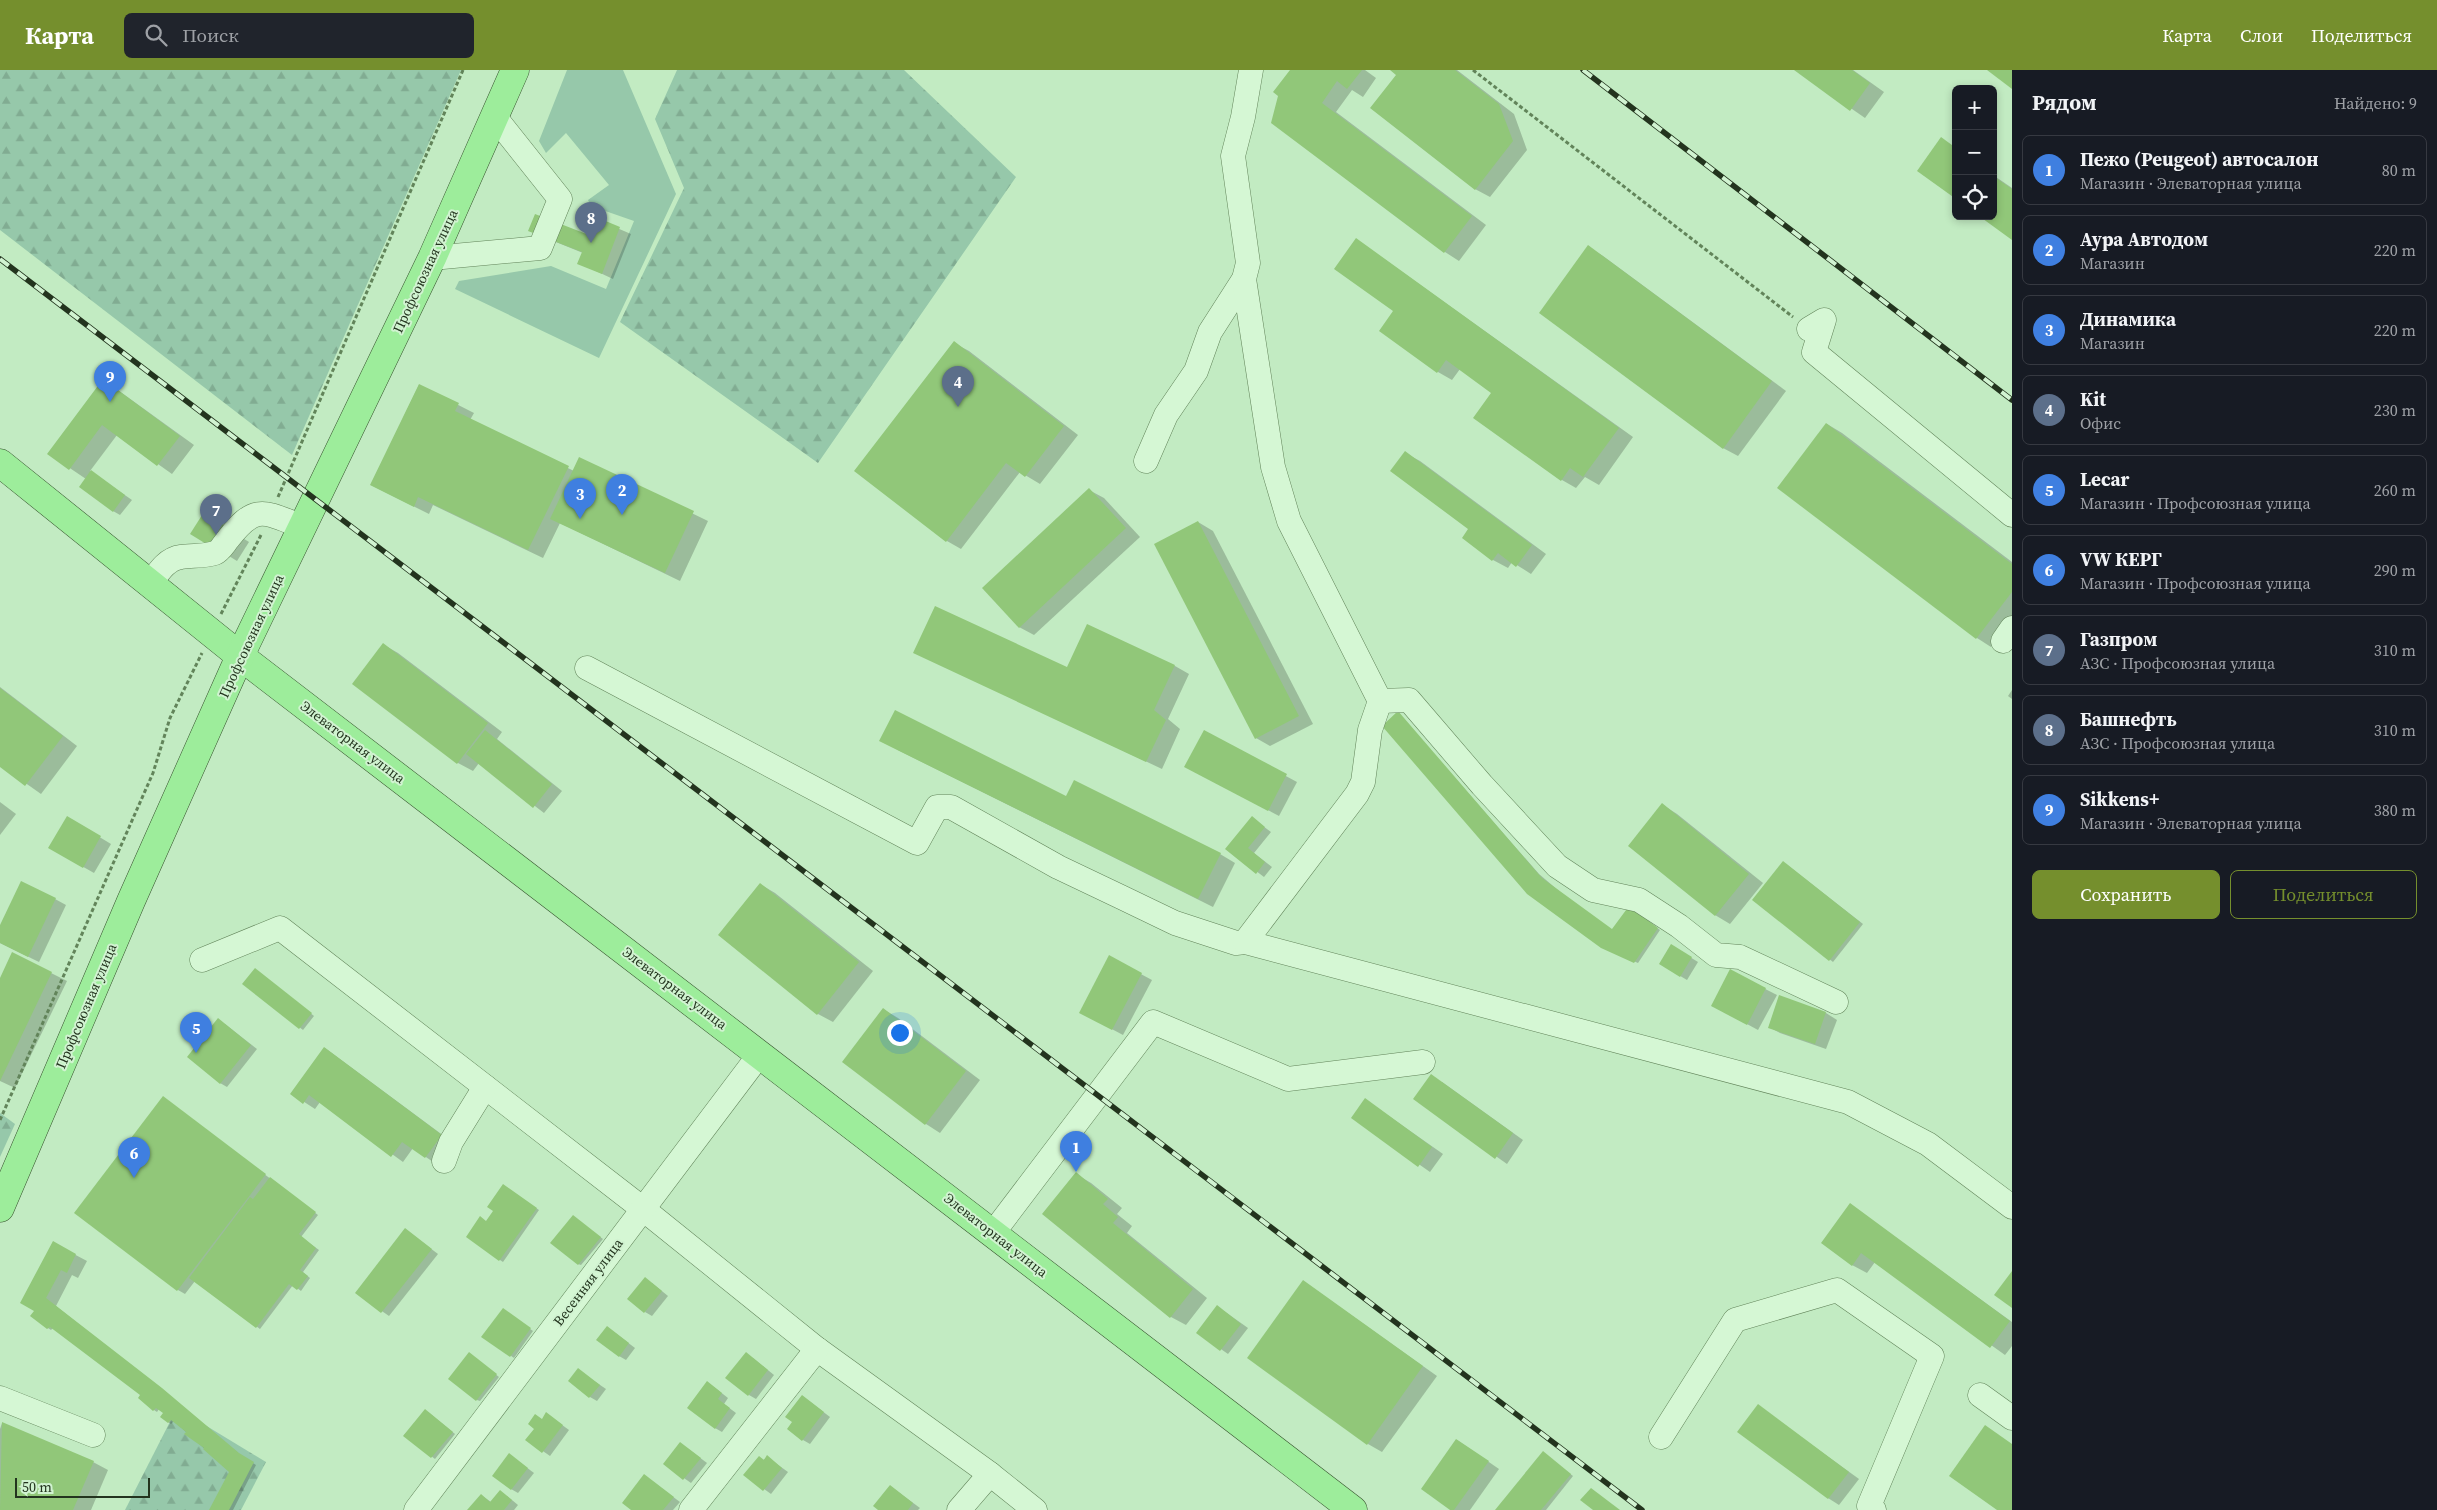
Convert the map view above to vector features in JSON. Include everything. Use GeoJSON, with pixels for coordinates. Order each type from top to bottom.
{"type":"FeatureCollection","features":[{"type":"Feature","properties":{"kind":"main road","name":"Профсоюзная улица"},"geometry":{"type":"LineString","coordinates":[[0,1208],[131,901],[240,656],[432,258],[514,70]]}},
{"type":"Feature","properties":{"kind":"main road","name":"Элеваторная улица"},"geometry":{"type":"LineString","coordinates":[[0,463],[240,656],[1353,1510]]}},
{"type":"Feature","properties":{"kind":"street"},"geometry":{"type":"LineString","coordinates":[[1146,461],[1166,415],[1196,371],[1210,332],[1244,279],[1248,263],[1233,156],[1243,117],[1251,70]]}},
{"type":"Feature","properties":{"kind":"street"},"geometry":{"type":"LineString","coordinates":[[432,258],[540,248],[560,198],[494,116]]}},
{"type":"Feature","properties":{"kind":"street"},"geometry":{"type":"LineString","coordinates":[[1244,279],[1273,467],[1289,521],[1380,702],[1370,730],[1363,782],[1357,794],[1245,942]]}},
{"type":"Feature","properties":{"kind":"street"},"geometry":{"type":"LineString","coordinates":[[1809,329],[1824,320],[1814,352],[2012,516]]}},
{"type":"Feature","properties":{"kind":"street"},"geometry":{"type":"LineString","coordinates":[[150,584],[165,564],[180,557],[199,557],[217,552],[242,521],[259,514],[271,514],[303,527]]}},
{"type":"Feature","properties":{"kind":"street"},"geometry":{"type":"LineString","coordinates":[[587,668],[917,843],[937,807],[951,807],[1058,867],[1175,923],[1236,944],[1245,942],[1848,1102],[1928,1144],[2012,1207]]}},
{"type":"Feature","properties":{"kind":"street"},"geometry":{"type":"LineString","coordinates":[[1380,702],[1409,700],[1482,785],[1557,866],[1594,890],[1639,900],[1679,926],[1716,955],[1740,957],[1836,1002]]}},
{"type":"Feature","properties":{"kind":"street"},"geometry":{"type":"LineString","coordinates":[[202,960],[280,928],[644,1209],[817,1349],[990,1474],[1035,1510]]}},
{"type":"Feature","properties":{"kind":"street"},"geometry":{"type":"LineString","coordinates":[[993,1233],[1154,1022],[1288,1079],[1423,1062]]}},
{"type":"Feature","properties":{"kind":"street","name":"Весенняя улица"},"geometry":{"type":"LineString","coordinates":[[416,1510],[760,1054]]}},
{"type":"Feature","properties":{"kind":"street"},"geometry":{"type":"LineString","coordinates":[[444,1161],[451,1142],[485,1086]]}},
{"type":"Feature","properties":{"kind":"street"},"geometry":{"type":"LineString","coordinates":[[1661,1437],[1735,1320],[1837,1290],[1932,1356],[1869,1506],[1874,1510]]}},
{"type":"Feature","properties":{"kind":"street"},"geometry":{"type":"LineString","coordinates":[[692,1510],[817,1349]]}},
{"type":"Feature","properties":{"kind":"street"},"geometry":{"type":"LineString","coordinates":[[1980,1396],[2012,1418]]}},
{"type":"Feature","properties":{"kind":"street"},"geometry":{"type":"LineString","coordinates":[[0,1398],[93,1435]]}},
{"type":"Feature","properties":{"kind":"street"},"geometry":{"type":"LineString","coordinates":[[959,1510],[990,1474]]}},
{"type":"Feature","properties":{"kind":"path"},"geometry":{"type":"LineString","coordinates":[[0,1120],[153,773],[170,718],[271,514],[462,70]]}},
{"type":"Feature","properties":{"kind":"path"},"geometry":{"type":"LineString","coordinates":[[1473,70],[1809,329]]}},
{"type":"Feature","properties":{"kind":"green space"},"geometry":{"type":"Polygon","coordinates":[[[0,70],[461,70],[292,455],[0,230],[0,70]]]}},
{"type":"Feature","properties":{"kind":"green space"},"geometry":{"type":"Polygon","coordinates":[[[567,70],[623,70],[676,194],[599,358],[455,289],[459,281],[551,266],[606,289],[634,221],[591,206],[588,200],[609,185],[566,133],[546,153],[539,141],[567,70]]]}},
{"type":"Feature","properties":{"kind":"green space"},"geometry":{"type":"Polygon","coordinates":[[[677,70],[904,70],[1016,177],[818,463],[620,322],[684,188],[655,119],[677,70]]]}},
{"type":"Feature","properties":{"kind":"green space"},"geometry":{"type":"Polygon","coordinates":[[[0,1113],[15,1124],[0,1157],[0,1113]]]}},
{"type":"Feature","properties":{"kind":"green space"},"geometry":{"type":"Polygon","coordinates":[[[177,1408],[266,1462],[241,1510],[125,1510],[177,1408]]]}},
{"type":"Feature","properties":{"kind":"building"},"geometry":{"type":"Polygon","coordinates":[[[1290,70],[1362,70],[1347,89],[1337,81],[1322,103],[1472,216],[1444,253],[1271,123],[1278,96],[1273,92],[1290,70]]]}},
{"type":"Feature","properties":{"kind":"building"},"geometry":{"type":"Polygon","coordinates":[[[1390,70],[1455,70],[1499,104],[1513,141],[1475,190],[1370,108],[1396,75],[1390,70]]]}},
{"type":"Feature","properties":{"kind":"building"},"geometry":{"type":"Polygon","coordinates":[[[1794,70],[1852,70],[1870,83],[1850,111],[1794,70]]]}},
{"type":"Feature","properties":{"kind":"building"},"geometry":{"type":"Polygon","coordinates":[[[1987,70],[2012,70],[2012,89],[1987,70]]]}},
{"type":"Feature","properties":{"kind":"building"},"geometry":{"type":"Polygon","coordinates":[[[1941,137],[1952,145],[1952,196],[1917,171],[1941,137]]]}},
{"type":"Feature","properties":{"kind":"building"},"geometry":{"type":"Polygon","coordinates":[[[1997,179],[2012,189],[2012,240],[1984,220],[1997,220],[1997,179]]]}},
{"type":"Feature","properties":{"kind":"building"},"geometry":{"type":"Polygon","coordinates":[[[535,214],[589,235],[596,217],[620,227],[602,274],[577,264],[582,252],[528,231],[535,214]]]}},
{"type":"Feature","properties":{"kind":"building"},"geometry":{"type":"Polygon","coordinates":[[[1356,238],[1619,428],[1583,477],[1570,468],[1561,481],[1473,418],[1491,393],[1446,360],[1437,373],[1379,331],[1393,311],[1334,269],[1356,238]]]}},
{"type":"Feature","properties":{"kind":"building"},"geometry":{"type":"Polygon","coordinates":[[[1588,245],[1772,381],[1723,449],[1539,313],[1588,245]]]}},
{"type":"Feature","properties":{"kind":"building"},"geometry":{"type":"Polygon","coordinates":[[[954,341],[1064,426],[1025,477],[1006,463],[946,542],[854,471],[954,341]]]}},
{"type":"Feature","properties":{"kind":"building"},"geometry":{"type":"Polygon","coordinates":[[[103,379],[180,436],[157,466],[102,425],[69,470],[47,454],[103,379]]]}},
{"type":"Feature","properties":{"kind":"building"},"geometry":{"type":"Polygon","coordinates":[[[419,384],[459,403],[455,411],[569,466],[528,550],[418,497],[414,507],[370,485],[419,384]]]}},
{"type":"Feature","properties":{"kind":"building"},"geometry":{"type":"Polygon","coordinates":[[[1826,423],[2012,564],[2012,592],[1976,639],[1777,488],[1826,423]]]}},
{"type":"Feature","properties":{"kind":"building"},"geometry":{"type":"Polygon","coordinates":[[[1405,451],[1532,545],[1516,567],[1498,553],[1492,561],[1462,538],[1468,529],[1390,471],[1405,451]]]}},
{"type":"Feature","properties":{"kind":"building"},"geometry":{"type":"Polygon","coordinates":[[[579,457],[694,511],[665,573],[550,519],[579,457]]]}},
{"type":"Feature","properties":{"kind":"building"},"geometry":{"type":"Polygon","coordinates":[[[91,470],[125,495],[113,512],[79,487],[91,470]]]}},
{"type":"Feature","properties":{"kind":"building"},"geometry":{"type":"Polygon","coordinates":[[[1089,488],[1126,528],[1019,628],[982,588],[1089,488]]]}},
{"type":"Feature","properties":{"kind":"building"},"geometry":{"type":"Polygon","coordinates":[[[204,512],[242,537],[229,558],[190,534],[204,512]]]}},
{"type":"Feature","properties":{"kind":"building"},"geometry":{"type":"Polygon","coordinates":[[[1198,521],[1299,716],[1255,739],[1154,544],[1198,521]]]}},
{"type":"Feature","properties":{"kind":"building"},"geometry":{"type":"Polygon","coordinates":[[[935,606],[1067,667],[1087,624],[1175,665],[1154,710],[1166,720],[1146,762],[913,653],[935,606]]]}},
{"type":"Feature","properties":{"kind":"building"},"geometry":{"type":"Polygon","coordinates":[[[383,643],[488,723],[457,764],[352,684],[383,643]]]}},
{"type":"Feature","properties":{"kind":"building"},"geometry":{"type":"Polygon","coordinates":[[[0,688],[63,736],[25,786],[0,767],[0,688]]]}},
{"type":"Feature","properties":{"kind":"building"},"geometry":{"type":"Polygon","coordinates":[[[895,710],[1066,796],[1074,780],[1221,853],[1198,899],[879,741],[895,710]]]}},
{"type":"Feature","properties":{"kind":"building"},"geometry":{"type":"Polygon","coordinates":[[[1398,711],[1542,878],[1612,929],[1629,906],[1658,928],[1634,963],[1601,948],[1527,894],[1382,726],[1398,711]]]}},
{"type":"Feature","properties":{"kind":"building"},"geometry":{"type":"Polygon","coordinates":[[[485,730],[552,784],[533,808],[466,754],[485,730]]]}},
{"type":"Feature","properties":{"kind":"building"},"geometry":{"type":"Polygon","coordinates":[[[1204,730],[1287,774],[1268,811],[1184,767],[1204,730]]]}},
{"type":"Feature","properties":{"kind":"building"},"geometry":{"type":"Polygon","coordinates":[[[1662,803],[1749,874],[1715,916],[1628,846],[1662,803]]]}},
{"type":"Feature","properties":{"kind":"building"},"geometry":{"type":"Polygon","coordinates":[[[67,816],[101,836],[83,868],[48,848],[67,816]]]}},
{"type":"Feature","properties":{"kind":"building"},"geometry":{"type":"Polygon","coordinates":[[[1252,816],[1265,827],[1248,848],[1265,862],[1256,874],[1225,849],[1252,816]]]}},
{"type":"Feature","properties":{"kind":"building"},"geometry":{"type":"Polygon","coordinates":[[[1783,861],[1860,922],[1829,961],[1752,900],[1783,861]]]}},
{"type":"Feature","properties":{"kind":"building"},"geometry":{"type":"Polygon","coordinates":[[[21,881],[56,898],[28,957],[0,943],[0,925],[21,881]]]}},
{"type":"Feature","properties":{"kind":"building"},"geometry":{"type":"Polygon","coordinates":[[[760,883],[859,962],[817,1015],[718,935],[760,883]]]}},
{"type":"Feature","properties":{"kind":"building"},"geometry":{"type":"Polygon","coordinates":[[[1671,944],[1692,957],[1680,977],[1659,964],[1671,944]]]}},
{"type":"Feature","properties":{"kind":"building"},"geometry":{"type":"Polygon","coordinates":[[[12,952],[52,972],[0,1081],[0,978],[12,952]]]}},
{"type":"Feature","properties":{"kind":"building"},"geometry":{"type":"Polygon","coordinates":[[[1109,955],[1142,973],[1112,1030],[1079,1013],[1109,955]]]}},
{"type":"Feature","properties":{"kind":"building"},"geometry":{"type":"Polygon","coordinates":[[[255,968],[312,1013],[299,1029],[242,984],[255,968]]]}},
{"type":"Feature","properties":{"kind":"building"},"geometry":{"type":"Polygon","coordinates":[[[1730,969],[1766,988],[1747,1025],[1711,1006],[1730,969]]]}},
{"type":"Feature","properties":{"kind":"building"},"geometry":{"type":"Polygon","coordinates":[[[1779,995],[1826,1012],[1815,1044],[1768,1028],[1779,995]]]}},
{"type":"Feature","properties":{"kind":"building"},"geometry":{"type":"Polygon","coordinates":[[[883,1008],[966,1071],[925,1125],[842,1062],[883,1008]]]}},
{"type":"Feature","properties":{"kind":"building"},"geometry":{"type":"Polygon","coordinates":[[[218,1018],[251,1045],[220,1084],[187,1057],[218,1018]]]}},
{"type":"Feature","properties":{"kind":"building"},"geometry":{"type":"Polygon","coordinates":[[[324,1047],[442,1135],[425,1158],[402,1142],[391,1157],[309,1095],[303,1104],[290,1094],[324,1047]]]}},
{"type":"Feature","properties":{"kind":"building"},"geometry":{"type":"Polygon","coordinates":[[[1431,1074],[1513,1133],[1495,1159],[1413,1099],[1431,1074]]]}},
{"type":"Feature","properties":{"kind":"building"},"geometry":{"type":"Polygon","coordinates":[[[163,1096],[266,1174],[177,1291],[74,1213],[163,1096]]]}},
{"type":"Feature","properties":{"kind":"building"},"geometry":{"type":"Polygon","coordinates":[[[1365,1098],[1432,1147],[1418,1167],[1351,1118],[1365,1098]]]}},
{"type":"Feature","properties":{"kind":"building"},"geometry":{"type":"Polygon","coordinates":[[[1076,1172],[1108,1199],[1103,1204],[1118,1217],[1113,1223],[1193,1289],[1170,1318],[1042,1214],[1076,1172]]]}},
{"type":"Feature","properties":{"kind":"building"},"geometry":{"type":"Polygon","coordinates":[[[270,1177],[316,1212],[299,1234],[316,1248],[300,1270],[308,1276],[297,1290],[289,1284],[256,1328],[189,1278],[250,1197],[253,1199],[270,1177]]]}},
{"type":"Feature","properties":{"kind":"building"},"geometry":{"type":"Polygon","coordinates":[[[503,1184],[537,1208],[499,1261],[466,1237],[480,1216],[486,1221],[493,1211],[487,1207],[503,1184]]]}},
{"type":"Feature","properties":{"kind":"building"},"geometry":{"type":"Polygon","coordinates":[[[1850,1203],[2010,1321],[1990,1348],[1861,1253],[1852,1266],[1821,1243],[1850,1203]]]}},
{"type":"Feature","properties":{"kind":"building"},"geometry":{"type":"Polygon","coordinates":[[[573,1215],[601,1237],[578,1265],[550,1243],[573,1215]]]}},
{"type":"Feature","properties":{"kind":"building"},"geometry":{"type":"Polygon","coordinates":[[[405,1228],[432,1249],[381,1313],[355,1293],[405,1228]]]}},
{"type":"Feature","properties":{"kind":"building"},"geometry":{"type":"Polygon","coordinates":[[[53,1241],[76,1254],[67,1273],[61,1270],[46,1298],[162,1388],[239,1453],[254,1462],[229,1510],[209,1510],[229,1472],[204,1448],[184,1434],[186,1432],[171,1420],[168,1423],[160,1417],[163,1413],[156,1408],[153,1411],[138,1398],[140,1395],[50,1327],[47,1329],[30,1316],[34,1311],[20,1303],[53,1241]]]}},
{"type":"Feature","properties":{"kind":"building"},"geometry":{"type":"Polygon","coordinates":[[[2012,1271],[2012,1308],[1994,1295],[2012,1271]]]}},
{"type":"Feature","properties":{"kind":"building"},"geometry":{"type":"Polygon","coordinates":[[[645,1277],[662,1291],[644,1313],[627,1299],[645,1277]]]}},
{"type":"Feature","properties":{"kind":"building"},"geometry":{"type":"Polygon","coordinates":[[[1303,1280],[1423,1366],[1367,1445],[1247,1358],[1303,1280]]]}},
{"type":"Feature","properties":{"kind":"building"},"geometry":{"type":"Polygon","coordinates":[[[1217,1305],[1241,1324],[1220,1351],[1196,1333],[1217,1305]]]}},
{"type":"Feature","properties":{"kind":"building"},"geometry":{"type":"Polygon","coordinates":[[[503,1308],[531,1328],[510,1357],[481,1337],[503,1308]]]}},
{"type":"Feature","properties":{"kind":"building"},"geometry":{"type":"Polygon","coordinates":[[[607,1326],[629,1343],[619,1357],[596,1340],[607,1326]]]}},
{"type":"Feature","properties":{"kind":"building"},"geometry":{"type":"Polygon","coordinates":[[[469,1352],[497,1374],[476,1401],[448,1379],[469,1352]]]}},
{"type":"Feature","properties":{"kind":"building"},"geometry":{"type":"Polygon","coordinates":[[[746,1352],[768,1370],[748,1396],[725,1378],[746,1352]]]}},
{"type":"Feature","properties":{"kind":"building"},"geometry":{"type":"Polygon","coordinates":[[[578,1368],[600,1385],[589,1398],[568,1381],[578,1368]]]}},
{"type":"Feature","properties":{"kind":"building"},"geometry":{"type":"Polygon","coordinates":[[[707,1381],[722,1393],[718,1399],[730,1408],[715,1429],[687,1408],[707,1381]]]}},
{"type":"Feature","properties":{"kind":"building"},"geometry":{"type":"Polygon","coordinates":[[[802,1395],[824,1412],[802,1441],[787,1429],[792,1422],[785,1417],[802,1395]]]}},
{"type":"Feature","properties":{"kind":"building"},"geometry":{"type":"Polygon","coordinates":[[[1758,1404],[1849,1472],[1828,1499],[1737,1432],[1758,1404]]]}},
{"type":"Feature","properties":{"kind":"building"},"geometry":{"type":"Polygon","coordinates":[[[425,1409],[453,1432],[431,1458],[403,1436],[425,1409]]]}},
{"type":"Feature","properties":{"kind":"building"},"geometry":{"type":"Polygon","coordinates":[[[546,1412],[563,1425],[542,1453],[525,1440],[534,1429],[528,1424],[535,1414],[542,1419],[546,1412]]]}},
{"type":"Feature","properties":{"kind":"building"},"geometry":{"type":"Polygon","coordinates":[[[2,1422],[94,1461],[73,1510],[0,1510],[2,1422]]]}},
{"type":"Feature","properties":{"kind":"building"},"geometry":{"type":"Polygon","coordinates":[[[1985,1425],[2012,1444],[2012,1510],[1997,1510],[1949,1476],[1985,1425]]]}},
{"type":"Feature","properties":{"kind":"building"},"geometry":{"type":"Polygon","coordinates":[[[1456,1439],[1489,1461],[1454,1510],[1450,1510],[1421,1489],[1456,1439]]]}},
{"type":"Feature","properties":{"kind":"building"},"geometry":{"type":"Polygon","coordinates":[[[680,1442],[701,1458],[683,1480],[663,1464],[680,1442]]]}},
{"type":"Feature","properties":{"kind":"building"},"geometry":{"type":"Polygon","coordinates":[[[1543,1451],[1571,1474],[1541,1510],[1495,1510],[1543,1451]]]}},
{"type":"Feature","properties":{"kind":"building"},"geometry":{"type":"Polygon","coordinates":[[[509,1453],[528,1468],[511,1490],[492,1476],[509,1453]]]}},
{"type":"Feature","properties":{"kind":"building"},"geometry":{"type":"Polygon","coordinates":[[[767,1455],[782,1468],[763,1491],[743,1475],[759,1456],[764,1460],[767,1455]]]}},
{"type":"Feature","properties":{"kind":"building"},"geometry":{"type":"Polygon","coordinates":[[[644,1474],[674,1497],[663,1510],[631,1510],[622,1503],[644,1474]]]}},
{"type":"Feature","properties":{"kind":"building"},"geometry":{"type":"Polygon","coordinates":[[[890,1485],[913,1503],[908,1510],[878,1510],[873,1506],[890,1485]]]}},
{"type":"Feature","properties":{"kind":"building"},"geometry":{"type":"Polygon","coordinates":[[[1591,1488],[1620,1510],[1593,1510],[1580,1500],[1591,1488]]]}},
{"type":"Feature","properties":{"kind":"building"},"geometry":{"type":"Polygon","coordinates":[[[500,1490],[512,1500],[504,1510],[467,1510],[481,1494],[490,1502],[500,1490]]]}},
{"type":"Feature","properties":{"kind":"railway"},"geometry":{"type":"LineString","coordinates":[[1583,70],[2012,400]]}},
{"type":"Feature","properties":{"kind":"railway"},"geometry":{"type":"LineString","coordinates":[[0,259],[1642,1510]]}},
{"type":"Feature","properties":{"kind":"place","name":"Башнефть"},"geometry":{"type":"Point","coordinates":[591,243]}},
{"type":"Feature","properties":{"kind":"place","name":"Sikkens+"},"geometry":{"type":"Point","coordinates":[110,402]}},
{"type":"Feature","properties":{"kind":"place","name":"Kit"},"geometry":{"type":"Point","coordinates":[958,407]}},
{"type":"Feature","properties":{"kind":"place","name":"Аура Автодом"},"geometry":{"type":"Point","coordinates":[622,515]}},
{"type":"Feature","properties":{"kind":"place","name":"Динамика"},"geometry":{"type":"Point","coordinates":[580,519]}},
{"type":"Feature","properties":{"kind":"place","name":"Газпром"},"geometry":{"type":"Point","coordinates":[216,535]}},
{"type":"Feature","properties":{"kind":"place","name":"Lecar"},"geometry":{"type":"Point","coordinates":[196,1053]}},
{"type":"Feature","properties":{"kind":"place","name":"Пежо (Peugeot) автосалон"},"geometry":{"type":"Point","coordinates":[1076,1172]}},
{"type":"Feature","properties":{"kind":"place","name":"VW КЕРГ"},"geometry":{"type":"Point","coordinates":[134,1178]}}]}
